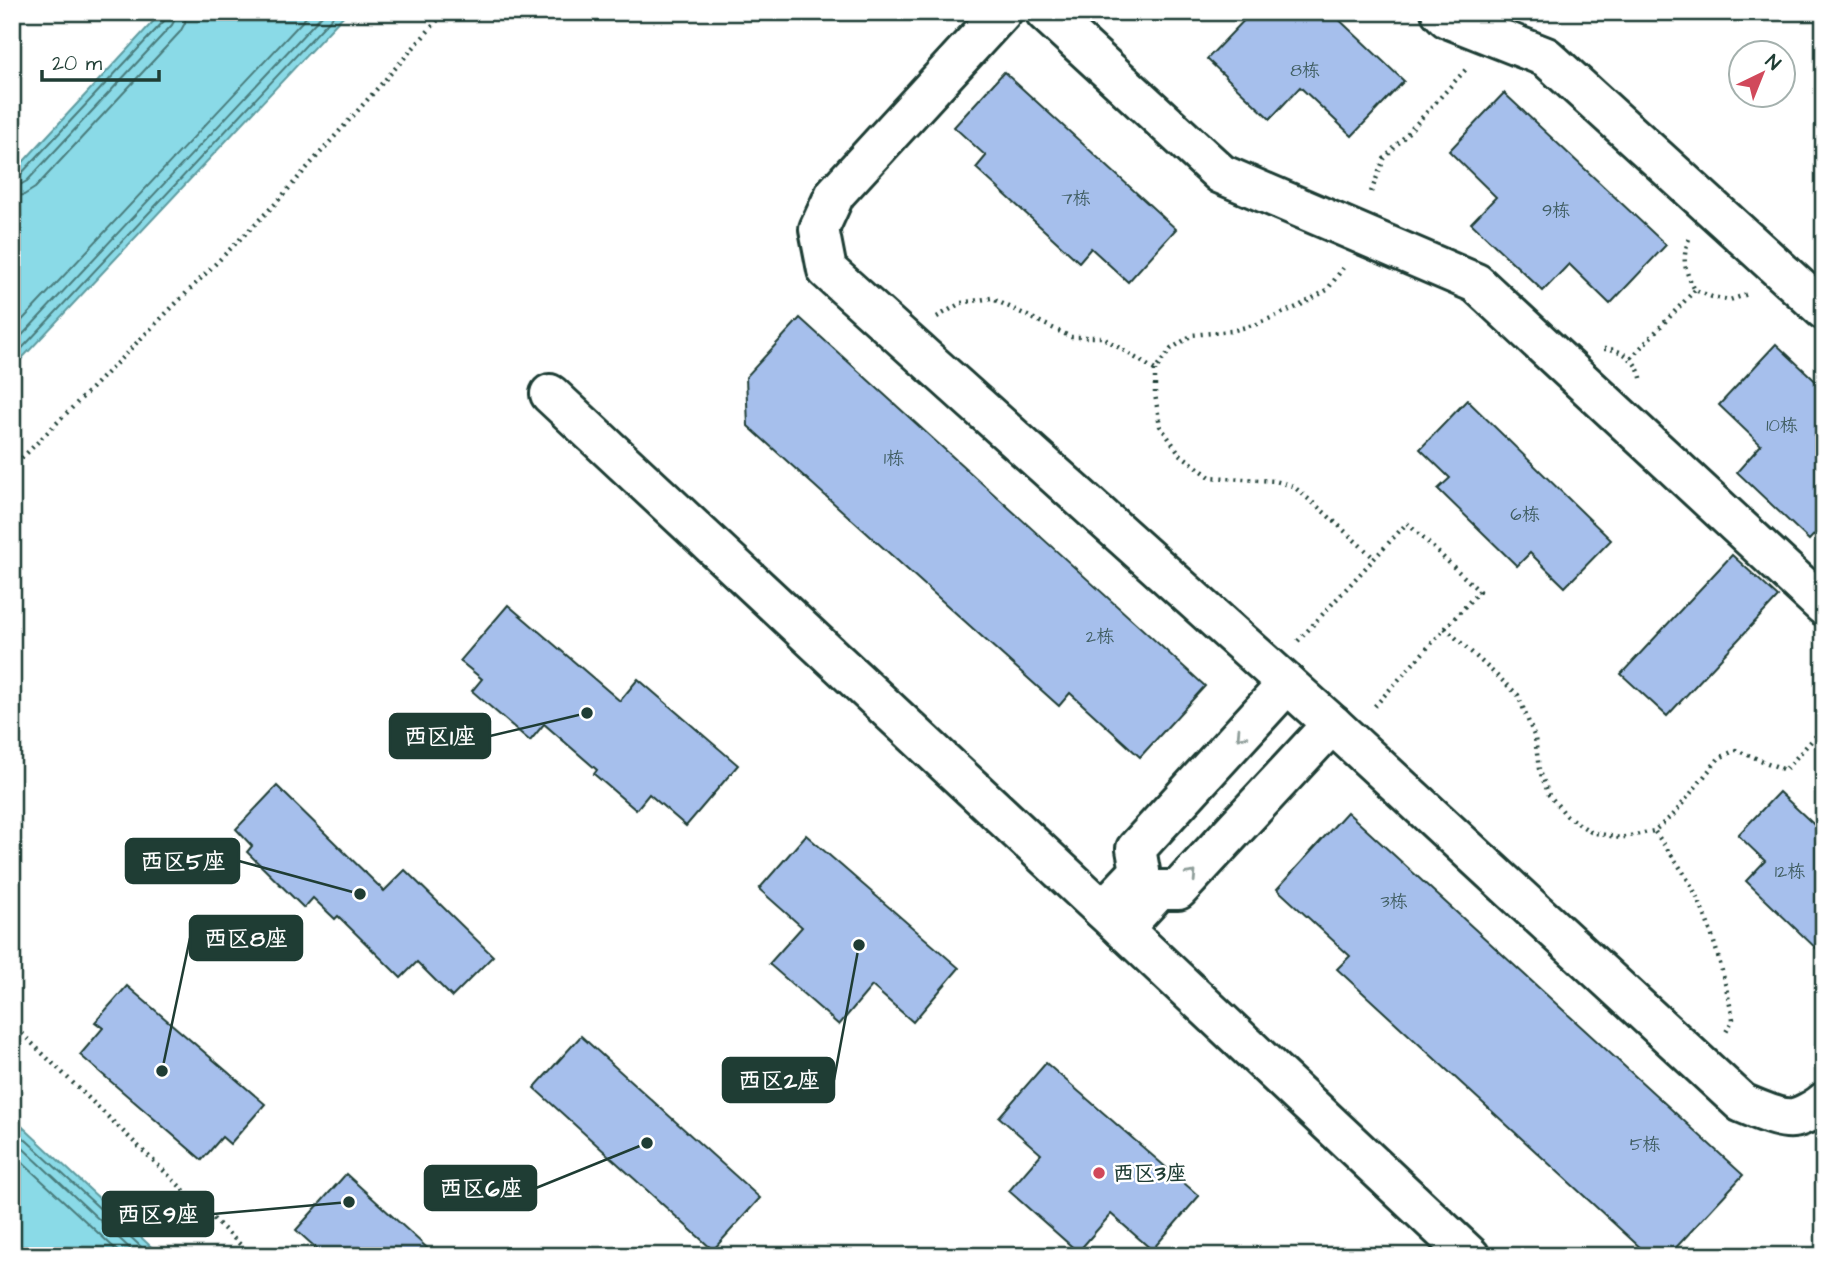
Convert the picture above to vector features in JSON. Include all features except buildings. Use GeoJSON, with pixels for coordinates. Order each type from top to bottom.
{"type":"FeatureCollection","features":[{"type":"Feature","properties":{"kind":"street"},"geometry":{"type":"LineString","coordinates":[[1002,12],[835,194],[819,229],[827,271],[1339,730],[1742,1103],[1768,1114],[1792,1118],[1824,1102]]}},
{"type":"Feature","properties":{"kind":"street"},"geometry":{"type":"LineString","coordinates":[[1045,12],[1221,174],[1476,283],[1824,606]]}},
{"type":"Feature","properties":{"kind":"street"},"geometry":{"type":"LineString","coordinates":[[1441,12],[1447,18],[1546,57],[1824,310]]}},
{"type":"Feature","properties":{"kind":"street"},"geometry":{"type":"LineString","coordinates":[[550,394],[1470,1256]]}},
{"type":"Feature","properties":{"kind":"street"},"geometry":{"type":"LineString","coordinates":[[1113,919],[1140,871],[1136,849],[1279,677]]}},
{"type":"Feature","properties":{"kind":"street"},"geometry":{"type":"LineString","coordinates":[[1113,919],[1159,890],[1178,890],[1339,730]]}},
{"type":"Feature","properties":{"kind":"path"},"geometry":{"type":"LineString","coordinates":[[12,468],[275,204],[445,12]]}},
{"type":"Feature","properties":{"kind":"path"},"geometry":{"type":"LineString","coordinates":[[1371,192],[1384,159],[1495,37]]}},
{"type":"Feature","properties":{"kind":"path"},"geometry":{"type":"LineString","coordinates":[[1374,558],[1293,486],[1275,481],[1210,477],[1180,454],[1160,426],[1155,394],[1155,370],[1171,349],[1192,335],[1231,331],[1257,324],[1299,306],[1327,290],[1345,266],[1357,269],[1372,267],[1394,248]]}},
{"type":"Feature","properties":{"kind":"path"},"geometry":{"type":"LineString","coordinates":[[1631,358],[1695,290]]}},
{"type":"Feature","properties":{"kind":"path"},"geometry":{"type":"LineString","coordinates":[[910,345],[935,319],[961,303],[991,298],[1071,337],[1102,337],[1155,370]]}},
{"type":"Feature","properties":{"kind":"path"},"geometry":{"type":"LineString","coordinates":[[1279,677],[1374,558],[1407,523],[1479,591],[1445,628],[1339,730]]}},
{"type":"Feature","properties":{"kind":"path"},"geometry":{"type":"LineString","coordinates":[[1445,628],[1518,695],[1535,738],[1539,769],[1549,795],[1567,816],[1591,832],[1620,838],[1654,831],[1674,814],[1719,758],[1736,750],[1785,770],[1824,727]]}},
{"type":"Feature","properties":{"kind":"path"},"geometry":{"type":"LineString","coordinates":[[1654,831],[1678,863],[1696,894],[1711,934],[1732,1018],[1721,1041],[1699,1064]]}},
{"type":"Feature","properties":{"kind":"path"},"geometry":{"type":"LineString","coordinates":[[12,1024],[252,1256]]}},
{"type":"Feature","properties":{"kind":"water"},"geometry":{"type":"Polygon","coordinates":[[[162,12],[347,12],[12,369],[12,174],[162,12]]]}},
{"type":"Feature","properties":{"kind":"water"},"geometry":{"type":"Polygon","coordinates":[[[12,1117],[161,1256],[12,1256],[12,1117]]]}},
{"type":"Feature","properties":{"kind":"place","name":"西区1座"},"geometry":{"type":"Point","coordinates":[587,713]}},
{"type":"Feature","properties":{"kind":"place","name":"西区5座"},"geometry":{"type":"Point","coordinates":[360,894]}},
{"type":"Feature","properties":{"kind":"place","name":"西区2座"},"geometry":{"type":"Point","coordinates":[859,945]}},
{"type":"Feature","properties":{"kind":"place","name":"西区8座"},"geometry":{"type":"Point","coordinates":[162,1071]}},
{"type":"Feature","properties":{"kind":"place","name":"西区6座"},"geometry":{"type":"Point","coordinates":[647,1143]}},
{"type":"Feature","properties":{"kind":"place","name":"西区3座"},"geometry":{"type":"Point","coordinates":[1099,1173]}},
{"type":"Feature","properties":{"kind":"place","name":"西区9座"},"geometry":{"type":"Point","coordinates":[349,1202]}}]}
